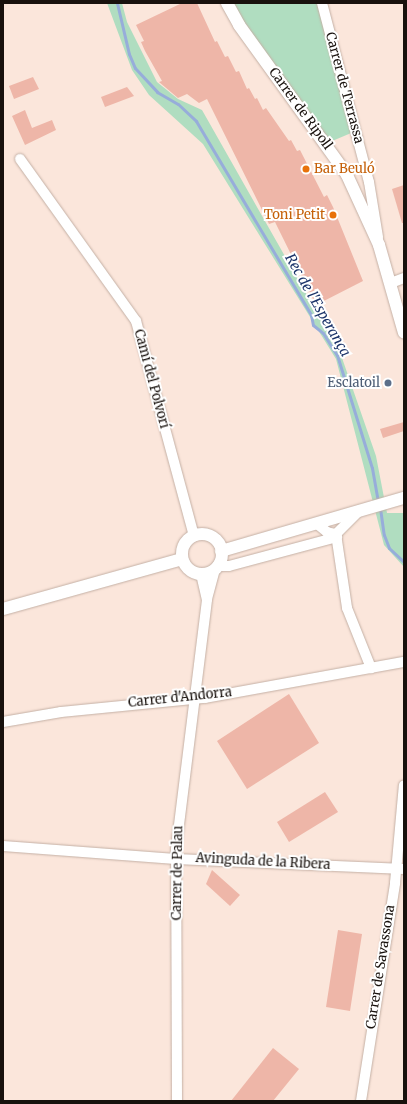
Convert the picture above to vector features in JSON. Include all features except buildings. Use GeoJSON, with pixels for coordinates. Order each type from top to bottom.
{"type":"FeatureCollection","features":[{"type":"Feature","properties":{"kind":"street","name":"Carrer de Ripoll"},"geometry":{"type":"LineString","coordinates":[[227,3],[239,25],[347,175],[379,244],[404,333]]}},
{"type":"Feature","properties":{"kind":"street","name":"Carrer de Terrassa"},"geometry":{"type":"LineString","coordinates":[[322,3],[369,182],[379,244]]}},
{"type":"Feature","properties":{"kind":"street","name":"Camí del Polvorí"},"geometry":{"type":"LineString","coordinates":[[20,159],[136,321],[194,536]]}},
{"type":"Feature","properties":{"kind":"street"},"geometry":{"type":"LineString","coordinates":[[391,283],[404,278]]}},
{"type":"Feature","properties":{"kind":"street"},"geometry":{"type":"LineString","coordinates":[[221,551],[404,498]]}},
{"type":"Feature","properties":{"kind":"street"},"geometry":{"type":"LineString","coordinates":[[216,567],[221,551],[214,539],[201,534],[194,536],[184,545],[182,559],[190,571],[201,574],[216,567],[229,566],[337,535],[362,509]]}},
{"type":"Feature","properties":{"kind":"street"},"geometry":{"type":"LineString","coordinates":[[316,523],[327,532],[337,535]]}},
{"type":"Feature","properties":{"kind":"street"},"geometry":{"type":"LineString","coordinates":[[337,535],[347,608],[371,668]]}},
{"type":"Feature","properties":{"kind":"street"},"geometry":{"type":"LineString","coordinates":[[3,609],[182,559]]}},
{"type":"Feature","properties":{"kind":"street","name":"Carrer de Palau"},"geometry":{"type":"LineString","coordinates":[[177,1101],[176,859],[207,599],[216,567]]}},
{"type":"Feature","properties":{"kind":"street","name":"Carrer de Palau"},"geometry":{"type":"LineString","coordinates":[[201,574],[207,599]]}},
{"type":"Feature","properties":{"kind":"street","name":"Carrer d'Andorra"},"geometry":{"type":"LineString","coordinates":[[3,722],[62,712],[194,699],[404,662]]}},
{"type":"Feature","properties":{"kind":"street","name":"Carrer de Savassona"},"geometry":{"type":"LineString","coordinates":[[361,1101],[400,869],[404,785]]}},
{"type":"Feature","properties":{"kind":"street","name":"Avinguda de la Ribera"},"geometry":{"type":"LineString","coordinates":[[3,846],[176,859],[400,869]]}},
{"type":"Feature","properties":{"kind":"green space"},"geometry":{"type":"Polygon","coordinates":[[[107,3],[122,3],[127,22],[157,82],[178,99],[202,110],[341,355],[376,456],[387,513],[404,513],[404,567],[384,545],[336,359],[203,144],[149,95],[132,70],[107,3]]]}},
{"type":"Feature","properties":{"kind":"green space"},"geometry":{"type":"Polygon","coordinates":[[[227,3],[322,3],[356,131],[325,144],[227,3]]]}},
{"type":"Feature","properties":{"kind":"waterway","name":"Rec de l'Esperança"},"geometry":{"type":"LineString","coordinates":[[117,3],[129,54],[135,68],[157,92],[178,104],[196,121],[311,315],[313,325],[323,333],[337,355],[372,468],[378,502]]}},
{"type":"Feature","properties":{"kind":"waterway","name":"Rec de l'Esperança"},"geometry":{"type":"LineString","coordinates":[[380,508],[384,535],[389,548],[404,562]]}},
{"type":"Feature","properties":{"kind":"place","name":"Bar Beuló"},"geometry":{"type":"Point","coordinates":[306,169]}},
{"type":"Feature","properties":{"kind":"place","name":"Toni Petit"},"geometry":{"type":"Point","coordinates":[333,215]}},
{"type":"Feature","properties":{"kind":"place","name":"Esclatoil"},"geometry":{"type":"Point","coordinates":[388,383]}}]}
